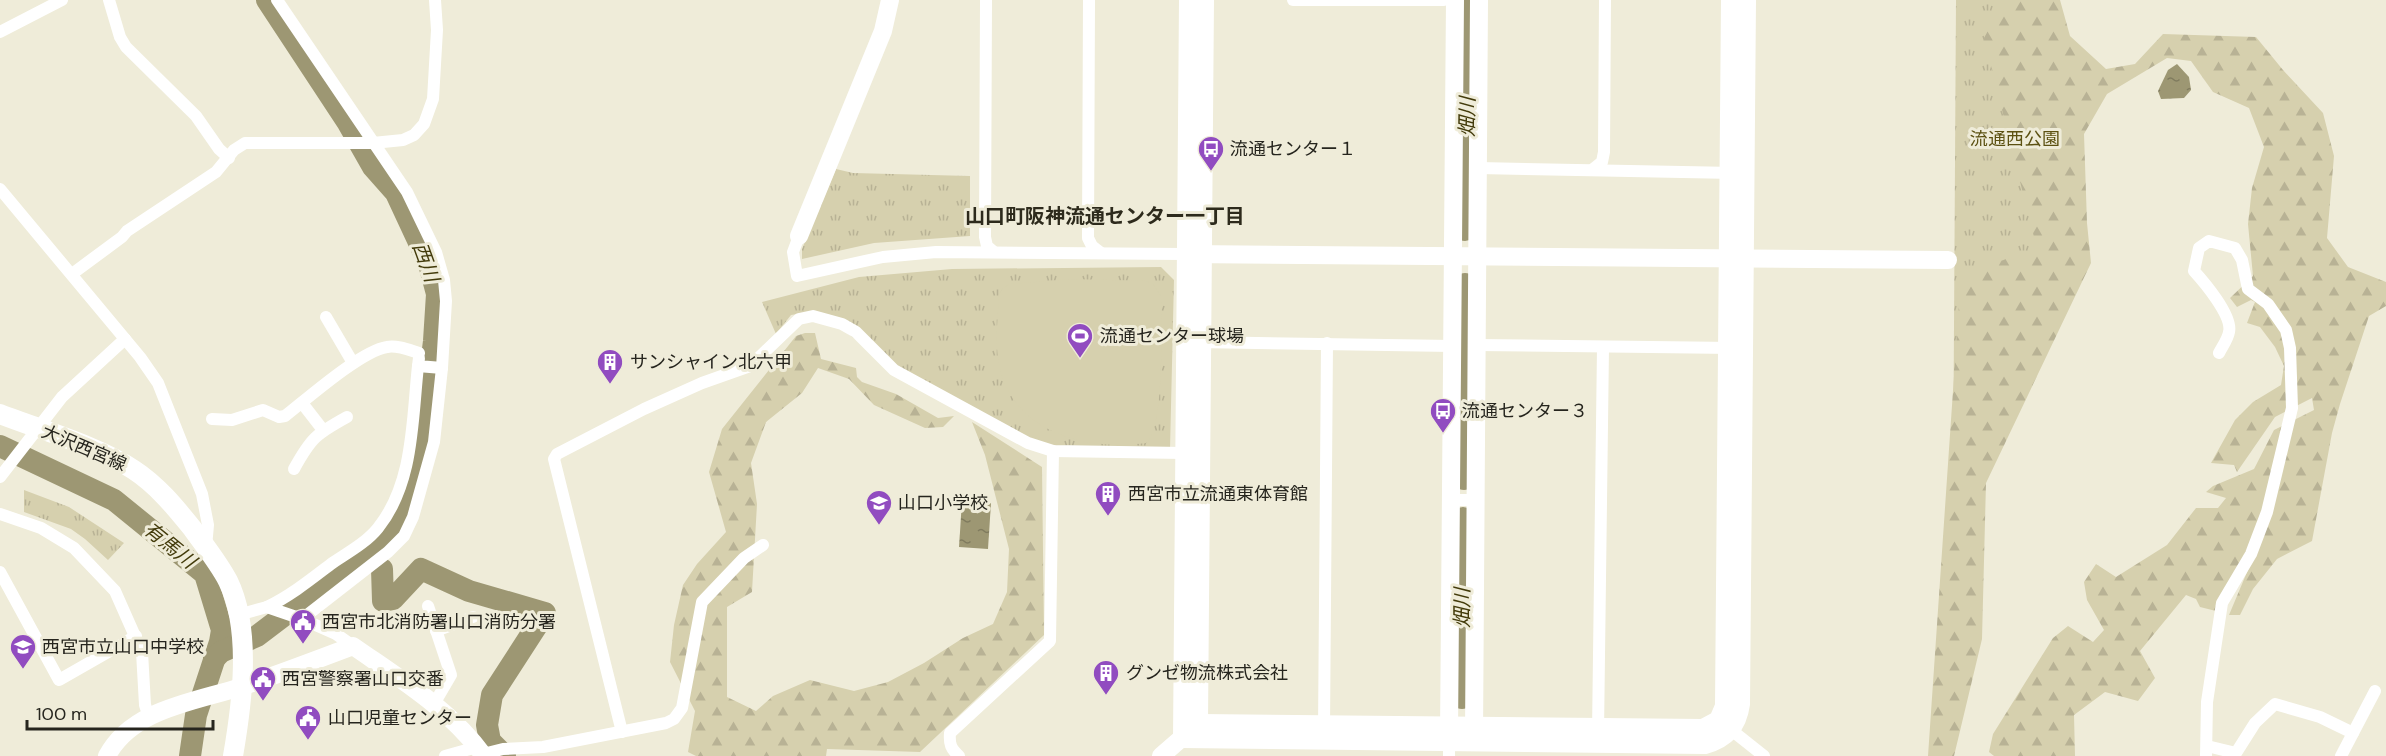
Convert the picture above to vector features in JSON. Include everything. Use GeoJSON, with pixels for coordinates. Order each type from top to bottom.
{"type":"FeatureCollection","features":[{"type":"Feature","properties":{"kind":"main road","name":"大沢西宮線"},"geometry":{"type":"LineString","coordinates":[[0,414],[35,431],[101,453],[134,470],[177,509],[206,548],[228,582],[239,622],[242,664],[236,688],[233,756]]}},
{"type":"Feature","properties":{"kind":"street"},"geometry":{"type":"LineString","coordinates":[[0,32],[62,0]]}},
{"type":"Feature","properties":{"kind":"street"},"geometry":{"type":"LineString","coordinates":[[109,0],[120,37],[126,47],[195,116],[219,149],[229,158]]}},
{"type":"Feature","properties":{"kind":"street"},"geometry":{"type":"LineString","coordinates":[[277,0],[370,143],[406,192],[436,252],[444,280],[446,301],[434,442],[413,517],[404,536],[388,552],[300,618]]}},
{"type":"Feature","properties":{"kind":"street"},"geometry":{"type":"LineString","coordinates":[[72,274],[127,231],[216,172],[234,150],[245,143],[370,143],[403,140],[414,135],[424,124],[433,99],[435,0]]}},
{"type":"Feature","properties":{"kind":"street"},"geometry":{"type":"LineString","coordinates":[[890,0],[883,31],[793,252],[797,276],[883,256],[936,252],[1948,260]]}},
{"type":"Feature","properties":{"kind":"street"},"geometry":{"type":"LineString","coordinates":[[986,0],[985,237],[987,246],[994,252]]}},
{"type":"Feature","properties":{"kind":"street"},"geometry":{"type":"LineString","coordinates":[[1089,0],[1088,238],[1092,246],[1101,253]]}},
{"type":"Feature","properties":{"kind":"street"},"geometry":{"type":"LineString","coordinates":[[1188,0],[1194,254],[1199,723]]}},
{"type":"Feature","properties":{"kind":"street"},"geometry":{"type":"LineString","coordinates":[[1194,254],[1205,0]]}},
{"type":"Feature","properties":{"kind":"street"},"geometry":{"type":"LineString","coordinates":[[1293,0],[1444,0]]}},
{"type":"Feature","properties":{"kind":"street"},"geometry":{"type":"LineString","coordinates":[[1449,741],[1455,0]]}},
{"type":"Feature","properties":{"kind":"street"},"geometry":{"type":"LineString","coordinates":[[1473,741],[1479,0]]}},
{"type":"Feature","properties":{"kind":"street"},"geometry":{"type":"LineString","coordinates":[[1592,170],[1602,162],[1604,152],[1605,0]]}},
{"type":"Feature","properties":{"kind":"street"},"geometry":{"type":"LineString","coordinates":[[1730,0],[1737,173]]}},
{"type":"Feature","properties":{"kind":"street"},"geometry":{"type":"LineString","coordinates":[[1161,756],[1199,723],[1449,741],[1598,735],[1705,745],[1716,742],[1725,725],[1739,714],[1741,704],[1736,257],[1737,173],[1747,0]]}},
{"type":"Feature","properties":{"kind":"street"},"geometry":{"type":"LineString","coordinates":[[1478,168],[1737,173]]}},
{"type":"Feature","properties":{"kind":"street"},"geometry":{"type":"LineString","coordinates":[[0,189],[125,339],[158,383],[202,494],[208,525],[206,548]]}},
{"type":"Feature","properties":{"kind":"street"},"geometry":{"type":"LineString","coordinates":[[2219,353],[2230,331],[2228,318],[2194,271],[2199,248],[2209,241],[2235,248],[2242,260],[2248,289],[2268,304],[2286,330],[2290,348],[2292,408],[2267,512],[2251,554],[2222,603],[2207,702],[2206,751],[2236,753],[2255,723],[2275,704],[2320,717],[2353,733]]}},
{"type":"Feature","properties":{"kind":"street"},"geometry":{"type":"LineString","coordinates":[[622,732],[554,459],[557,454],[644,409],[702,383],[750,366],[799,319],[813,316],[842,324],[856,332],[894,370],[1028,443],[1053,451],[1184,453]]}},
{"type":"Feature","properties":{"kind":"street"},"geometry":{"type":"LineString","coordinates":[[326,317],[353,363]]}},
{"type":"Feature","properties":{"kind":"street"},"geometry":{"type":"LineString","coordinates":[[2,475],[63,397],[125,339]]}},
{"type":"Feature","properties":{"kind":"street"},"geometry":{"type":"LineString","coordinates":[[1194,341],[1453,346]]}},
{"type":"Feature","properties":{"kind":"street"},"geometry":{"type":"LineString","coordinates":[[1182,739],[1184,453],[1194,341]]}},
{"type":"Feature","properties":{"kind":"street"},"geometry":{"type":"LineString","coordinates":[[1324,732],[1327,343]]}},
{"type":"Feature","properties":{"kind":"street"},"geometry":{"type":"LineString","coordinates":[[1477,345],[1736,348]]}},
{"type":"Feature","properties":{"kind":"street"},"geometry":{"type":"LineString","coordinates":[[212,419],[232,420],[263,410],[279,417],[285,416],[353,363],[384,347],[420,349],[420,366],[409,445],[402,484],[392,508],[377,529],[357,546],[270,608],[239,622]]}},
{"type":"Feature","properties":{"kind":"street"},"geometry":{"type":"LineString","coordinates":[[1598,735],[1603,347]]}},
{"type":"Feature","properties":{"kind":"street"},"geometry":{"type":"LineString","coordinates":[[420,366],[441,368]]}},
{"type":"Feature","properties":{"kind":"street"},"geometry":{"type":"LineString","coordinates":[[302,403],[323,430]]}},
{"type":"Feature","properties":{"kind":"street"},"geometry":{"type":"LineString","coordinates":[[294,469],[309,442],[323,430],[347,417]]}},
{"type":"Feature","properties":{"kind":"street"},"geometry":{"type":"LineString","coordinates":[[959,756],[952,750],[949,742],[950,733],[1050,641],[1053,451]]}},
{"type":"Feature","properties":{"kind":"street"},"geometry":{"type":"LineString","coordinates":[[1452,500],[1476,500]]}},
{"type":"Feature","properties":{"kind":"street"},"geometry":{"type":"LineString","coordinates":[[0,514],[41,528],[74,548],[115,591],[142,652],[145,705],[148,717]]}},
{"type":"Feature","properties":{"kind":"street"},"geometry":{"type":"LineString","coordinates":[[445,756],[543,747],[666,723],[674,719],[682,708],[702,602],[744,558],[763,545]]}},
{"type":"Feature","properties":{"kind":"street"},"geometry":{"type":"LineString","coordinates":[[0,572],[59,680],[136,636]]}},
{"type":"Feature","properties":{"kind":"street"},"geometry":{"type":"LineString","coordinates":[[428,606],[451,675],[434,704]]}},
{"type":"Feature","properties":{"kind":"street"},"geometry":{"type":"LineString","coordinates":[[270,608],[336,634],[434,704],[459,726],[480,753]]}},
{"type":"Feature","properties":{"kind":"street"},"geometry":{"type":"LineString","coordinates":[[436,631],[473,617]]}},
{"type":"Feature","properties":{"kind":"street"},"geometry":{"type":"LineString","coordinates":[[107,756],[115,741],[148,717],[353,646]]}},
{"type":"Feature","properties":{"kind":"street"},"geometry":{"type":"LineString","coordinates":[[2341,756],[2375,691]]}},
{"type":"Feature","properties":{"kind":"street"},"geometry":{"type":"LineString","coordinates":[[1725,725],[1764,756]]}},
{"type":"Feature","properties":{"kind":"street"},"geometry":{"type":"LineString","coordinates":[[1182,739],[1324,732]]}},
{"type":"Feature","properties":{"kind":"green space","name":"流通西公園"},"geometry":{"type":"Polygon","coordinates":[[[1956,0],[2050,0],[2071,275],[1953,489],[1956,0]]]}},
{"type":"Feature","properties":{"kind":"green space"},"geometry":{"type":"Polygon","coordinates":[[[2003,0],[2060,0],[2070,36],[2106,69],[2135,64],[2163,34],[2256,37],[2323,113],[2334,156],[2327,238],[2348,267],[2386,282],[2386,306],[2369,316],[2340,404],[2332,433],[2312,541],[2277,559],[2253,589],[2240,615],[2229,615],[2250,565],[2216,611],[2200,607],[2196,599],[2186,595],[2140,651],[2155,678],[2138,701],[2105,692],[2074,715],[2075,756],[1994,756],[1989,752],[1993,734],[2053,638],[2068,626],[2093,642],[2104,630],[2087,600],[2084,582],[2096,564],[2116,577],[2167,545],[2196,508],[2218,508],[2226,498],[2206,492],[2213,486],[2254,469],[2274,430],[2314,410],[2312,398],[2275,417],[2237,472],[2234,465],[2211,463],[2235,420],[2253,402],[2281,385],[2284,366],[2275,347],[2260,327],[2247,323],[2255,302],[2251,300],[2237,307],[2230,298],[2253,276],[2248,224],[2252,188],[2264,147],[2249,108],[2213,92],[2191,61],[2167,58],[2107,94],[2084,134],[2087,223],[2091,263],[1986,483],[1982,639],[1954,756],[1928,756],[1961,274],[2037,249],[1984,38],[2003,0]]]}},
{"type":"Feature","properties":{"kind":"green space"},"geometry":{"type":"Polygon","coordinates":[[[836,169],[853,173],[970,176],[970,236],[874,243],[802,259],[802,249],[836,169]]]}},
{"type":"Feature","properties":{"kind":"green space"},"geometry":{"type":"Polygon","coordinates":[[[1161,267],[1174,280],[1170,449],[1050,446],[1027,438],[893,366],[816,311],[791,315],[776,334],[762,302],[859,277],[952,269],[1161,267]]]}},
{"type":"Feature","properties":{"kind":"green space","name":"流通センター球場"},"geometry":{"type":"Polygon","coordinates":[[[1073,279],[1146,281],[1153,284],[1161,296],[1159,398],[1152,434],[1146,443],[1101,444],[1057,433],[1037,423],[1021,409],[1008,391],[997,350],[999,294],[1010,284],[1073,279]]]}},
{"type":"Feature","properties":{"kind":"green space"},"geometry":{"type":"Polygon","coordinates":[[[815,333],[821,359],[856,368],[857,377],[862,382],[896,394],[938,418],[954,416],[943,427],[925,428],[874,405],[849,379],[818,368],[802,393],[766,422],[751,463],[757,504],[752,592],[727,607],[727,697],[756,711],[773,696],[810,680],[854,691],[888,682],[924,663],[963,638],[993,624],[1007,592],[1009,549],[985,455],[972,422],[1042,467],[1044,635],[920,752],[827,749],[826,756],[696,756],[688,752],[695,711],[670,662],[674,625],[683,585],[697,564],[726,532],[709,472],[722,429],[796,336],[815,333]]]}},
{"type":"Feature","properties":{"kind":"green space"},"geometry":{"type":"Polygon","coordinates":[[[24,490],[69,507],[124,543],[108,560],[71,529],[24,512],[24,490]]]}},
{"type":"Feature","properties":{"kind":"water"},"geometry":{"type":"Polygon","coordinates":[[[2177,64],[2189,77],[2191,90],[2184,98],[2161,99],[2158,91],[2168,70],[2177,64]]]}},
{"type":"Feature","properties":{"kind":"water"},"geometry":{"type":"Polygon","coordinates":[[[962,501],[991,503],[988,549],[959,547],[962,501]]]}},
{"type":"Feature","properties":{"kind":"waterway","name":"西川"},"geometry":{"type":"LineString","coordinates":[[214,659],[221,652],[257,636],[369,551],[393,529],[409,500],[420,455],[434,341],[437,294],[429,264],[396,193],[373,167],[348,123],[267,0]]}},
{"type":"Feature","properties":{"kind":"waterway","name":"畑川"},"geometry":{"type":"LineString","coordinates":[[1465,230],[1468,4]]}},
{"type":"Feature","properties":{"kind":"waterway","name":"畑川"},"geometry":{"type":"LineString","coordinates":[[1464,479],[1465,284]]}},
{"type":"Feature","properties":{"kind":"waterway","name":"有馬川"},"geometry":{"type":"LineString","coordinates":[[0,446],[114,500],[205,574],[222,630],[196,715],[190,756]]}},
{"type":"Feature","properties":{"kind":"waterway","name":"畑川"},"geometry":{"type":"LineString","coordinates":[[1462,698],[1463,518]]}},
{"type":"Feature","properties":{"kind":"waterway","name":"西川"},"geometry":{"type":"LineString","coordinates":[[382,569],[383,601],[393,599],[421,569],[469,591],[545,613],[492,695],[487,725],[490,741],[505,756]]}},
{"type":"Feature","properties":{"kind":"place","name":"流通センター１"},"geometry":{"type":"Point","coordinates":[1211,172]}},
{"type":"Feature","properties":{"kind":"place","name":"流通センター球場"},"geometry":{"type":"Point","coordinates":[1080,359]}},
{"type":"Feature","properties":{"kind":"place","name":"サンシャイン北六甲"},"geometry":{"type":"Point","coordinates":[610,385]}},
{"type":"Feature","properties":{"kind":"place","name":"流通センター３"},"geometry":{"type":"Point","coordinates":[1443,434]}},
{"type":"Feature","properties":{"kind":"place","name":"西宮市立流通東体育館"},"geometry":{"type":"Point","coordinates":[1108,517]}},
{"type":"Feature","properties":{"kind":"place","name":"山口小学校"},"geometry":{"type":"Point","coordinates":[879,526]}},
{"type":"Feature","properties":{"kind":"place","name":"西宮市北消防署山口消防分署"},"geometry":{"type":"Point","coordinates":[303,645]}},
{"type":"Feature","properties":{"kind":"place","name":"西宮市立山口中学校"},"geometry":{"type":"Point","coordinates":[23,670]}},
{"type":"Feature","properties":{"kind":"place","name":"グンゼ物流株式会社"},"geometry":{"type":"Point","coordinates":[1106,696]}},
{"type":"Feature","properties":{"kind":"place","name":"西宮警察署山口交番"},"geometry":{"type":"Point","coordinates":[263,702]}},
{"type":"Feature","properties":{"kind":"place","name":"山口児童センター"},"geometry":{"type":"Point","coordinates":[308,741]}},
{"type":"Feature","properties":{"kind":"district","name":"山口町阪神流通センター一丁目"},"geometry":{"type":"Point","coordinates":[1105,216]}}]}
